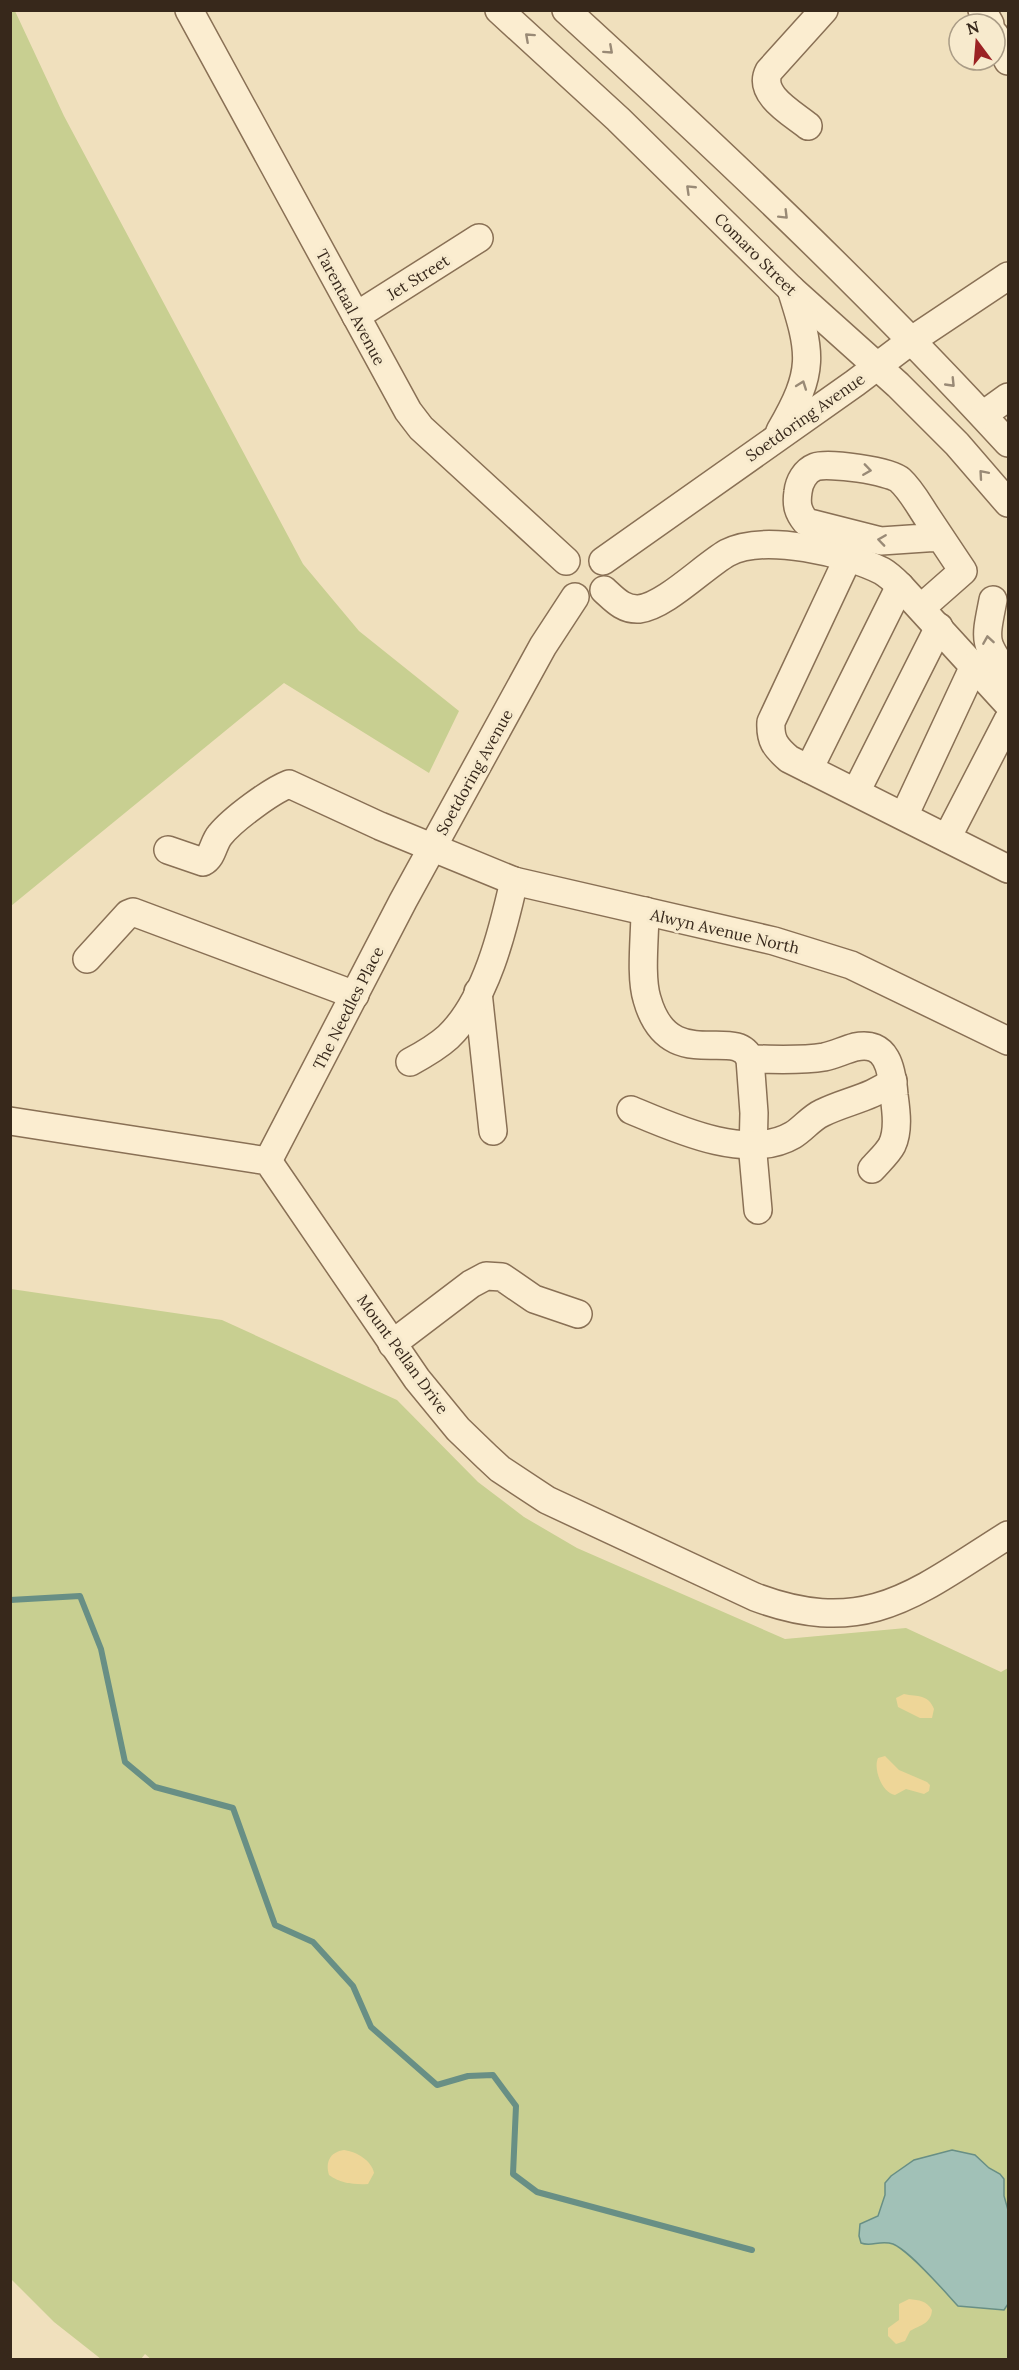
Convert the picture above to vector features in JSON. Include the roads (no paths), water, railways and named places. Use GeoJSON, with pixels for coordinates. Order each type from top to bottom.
{"type":"FeatureCollection","features":[{"type":"Feature","properties":{"kind":"street","name":"Tarentaal Avenue"},"geometry":{"type":"LineString","coordinates":[[189,10],[408,411],[421,428],[566,561]]}},
{"type":"Feature","properties":{"kind":"street","name":"Comaro Street"},"geometry":{"type":"LineString","coordinates":[[499,10],[618,119],[790,289],[877,367],[957,444],[1008,503]]}},
{"type":"Feature","properties":{"kind":"street"},"geometry":{"type":"LineString","coordinates":[[566,10],[734,166],[912,340],[1008,443]]}},
{"type":"Feature","properties":{"kind":"street"},"geometry":{"type":"LineString","coordinates":[[808,126],[774,98],[766,88],[765,79],[769,71],[824,10]]}},
{"type":"Feature","properties":{"kind":"street","name":"Jet Street"},"geometry":{"type":"LineString","coordinates":[[356,316],[479,238]]}},
{"type":"Feature","properties":{"kind":"street","name":"Soetdoring Avenue"},"geometry":{"type":"LineString","coordinates":[[603,561],[912,340],[1008,276]]}},
{"type":"Feature","properties":{"kind":"street"},"geometry":{"type":"LineString","coordinates":[[776,437],[801,391],[808,364],[804,333],[790,289]]}},
{"type":"Feature","properties":{"kind":"street"},"geometry":{"type":"LineString","coordinates":[[982,415],[1008,397]]}},
{"type":"Feature","properties":{"kind":"street"},"geometry":{"type":"LineString","coordinates":[[940,537],[881,541],[806,522],[796,502],[799,484],[806,473],[815,467],[828,465],[889,474],[899,479],[910,491],[963,571],[1001,605],[986,634],[987,645],[1008,675]]}},
{"type":"Feature","properties":{"kind":"street"},"geometry":{"type":"LineString","coordinates":[[603,590],[620,605],[639,609],[656,603],[728,552],[751,545],[773,543],[848,558],[884,572],[900,586],[1008,704]]}},
{"type":"Feature","properties":{"kind":"street"},"geometry":{"type":"LineString","coordinates":[[585,552],[595,554],[608,570],[608,580],[603,590],[595,597],[585,599],[575,597],[562,581],[562,570],[566,561],[575,554],[585,552]]}},
{"type":"Feature","properties":{"kind":"street"},"geometry":{"type":"LineString","coordinates":[[848,558],[771,722],[770,736],[776,747],[789,759],[1008,869]]}},
{"type":"Feature","properties":{"kind":"street"},"geometry":{"type":"LineString","coordinates":[[856,792],[930,618],[963,571]]}},
{"type":"Feature","properties":{"kind":"street"},"geometry":{"type":"LineString","coordinates":[[808,769],[900,586]]}},
{"type":"Feature","properties":{"kind":"street","name":"Soetdoring Avenue"},"geometry":{"type":"LineString","coordinates":[[430,851],[543,646],[575,597]]}},
{"type":"Feature","properties":{"kind":"street"},"geometry":{"type":"LineString","coordinates":[[904,816],[974,666]]}},
{"type":"Feature","properties":{"kind":"street"},"geometry":{"type":"LineString","coordinates":[[947,838],[1008,720]]}},
{"type":"Feature","properties":{"kind":"street","name":"Alwyn Avenue North"},"geometry":{"type":"LineString","coordinates":[[168,850],[203,862],[207,859],[219,836],[242,814],[289,784],[430,851],[514,881],[774,941],[842,962],[1008,1041]]}},
{"type":"Feature","properties":{"kind":"street","name":"The Needles Place"},"geometry":{"type":"LineString","coordinates":[[268,1161],[430,851]]}},
{"type":"Feature","properties":{"kind":"street"},"geometry":{"type":"LineString","coordinates":[[410,1062],[447,1038],[468,1012],[501,939],[514,881]]}},
{"type":"Feature","properties":{"kind":"street"},"geometry":{"type":"LineString","coordinates":[[645,911],[646,991],[657,1025],[676,1041],[698,1045],[738,1047],[744,1050],[750,1059],[758,1210]]}},
{"type":"Feature","properties":{"kind":"street"},"geometry":{"type":"LineString","coordinates":[[87,959],[128,914],[133,912],[354,995]]}},
{"type":"Feature","properties":{"kind":"street"},"geometry":{"type":"LineString","coordinates":[[478,992],[493,1131]]}},
{"type":"Feature","properties":{"kind":"street"},"geometry":{"type":"LineString","coordinates":[[750,1059],[826,1057],[855,1047],[870,1045],[881,1052],[889,1064],[897,1121],[892,1145],[872,1170]]}},
{"type":"Feature","properties":{"kind":"street"},"geometry":{"type":"LineString","coordinates":[[631,1110],[682,1131],[721,1142],[753,1144],[774,1142],[792,1136],[820,1113],[869,1096],[893,1082]]}},
{"type":"Feature","properties":{"kind":"street"},"geometry":{"type":"LineString","coordinates":[[10,1121],[268,1161]]}},
{"type":"Feature","properties":{"kind":"street","name":"Mount Pellan Drive"},"geometry":{"type":"LineString","coordinates":[[268,1161],[392,1344],[458,1429],[500,1469],[547,1500],[718,1581],[771,1603],[824,1614],[844,1614],[873,1608],[916,1592],[1008,1535]]}},
{"type":"Feature","properties":{"kind":"street"},"geometry":{"type":"LineString","coordinates":[[392,1344],[476,1280],[486,1276],[502,1277],[534,1299],[578,1314]]}},
{"type":"Feature","properties":{"kind":"water"},"geometry":{"type":"Polygon","coordinates":[[[952,2150],[975,2155],[1004,2179],[1004,2196],[1008,2210],[1008,2304],[1004,2310],[958,2306],[927,2272],[900,2248],[888,2243],[861,2243],[860,2224],[878,2216],[885,2195],[885,2183],[891,2176],[914,2160],[952,2150]]]}},
{"type":"Feature","properties":{"kind":"waterway"},"geometry":{"type":"LineString","coordinates":[[10,1600],[80,1596],[101,1649],[125,1762],[155,1787],[233,1808],[275,1925],[313,1942],[353,1986],[371,2027],[437,2085],[468,2076],[493,2075],[516,2106],[513,2174],[537,2192],[752,2250]]}}]}
